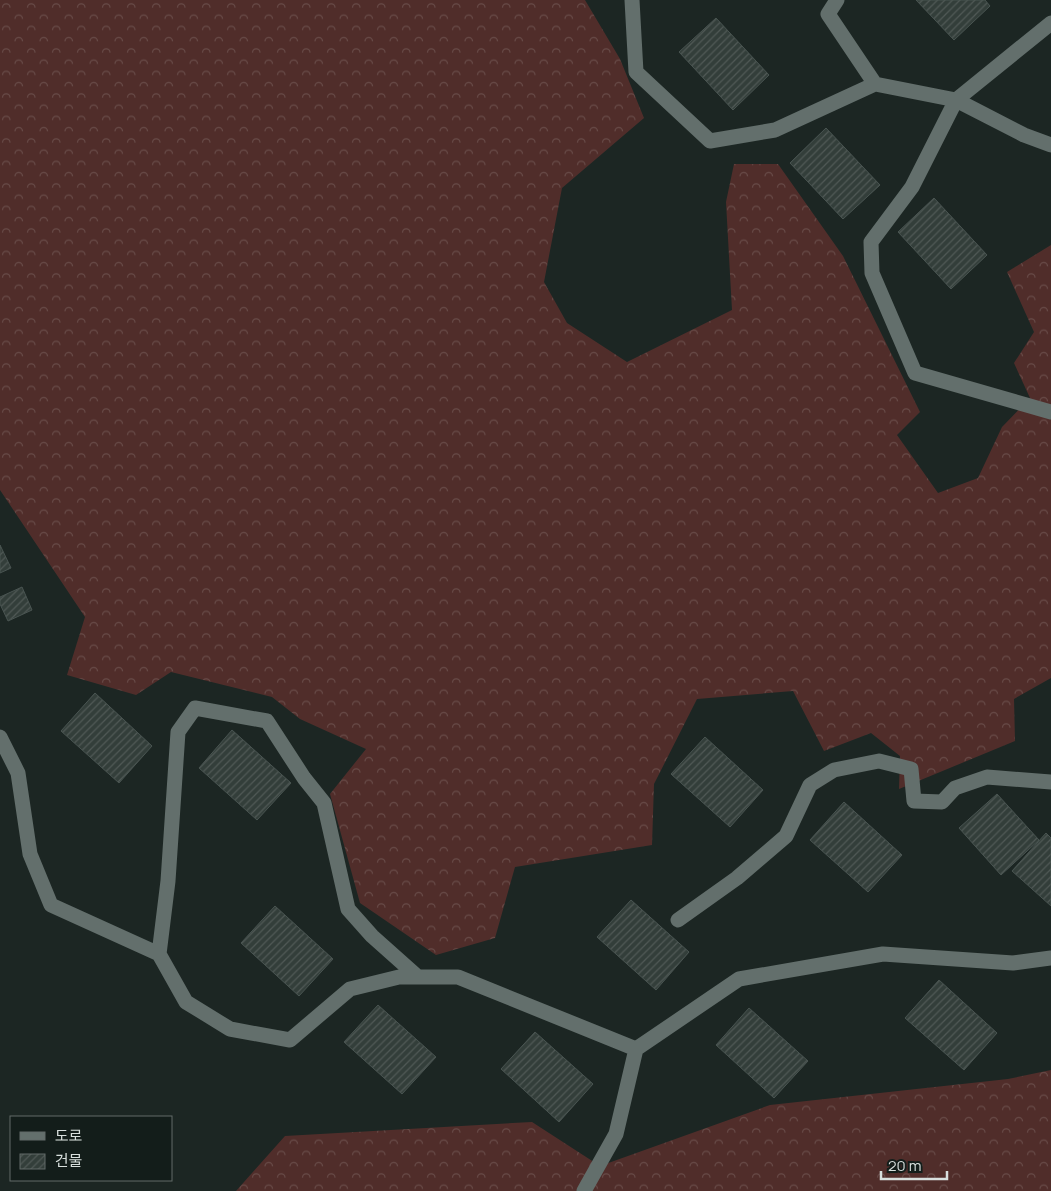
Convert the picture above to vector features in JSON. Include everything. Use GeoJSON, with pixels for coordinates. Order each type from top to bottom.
{"type":"FeatureCollection","features":[{"type":"Feature","properties":{"kind":"lane"},"geometry":{"type":"LineString","coordinates":[[632,0],[636,72],[710,141],[775,130],[876,84],[956,100],[1024,135],[1051,145]]}},
{"type":"Feature","properties":{"kind":"lane"},"geometry":{"type":"LineString","coordinates":[[837,0],[828,14],[876,84]]}},
{"type":"Feature","properties":{"kind":"lane"},"geometry":{"type":"LineString","coordinates":[[1051,23],[956,100],[912,187],[871,242],[872,273],[915,373],[1051,412]]}},
{"type":"Feature","properties":{"kind":"lane"},"geometry":{"type":"LineString","coordinates":[[158,954],[168,882],[178,732],[195,708],[267,720],[304,778],[324,803],[348,909],[372,936],[418,977]]}},
{"type":"Feature","properties":{"kind":"lane"},"geometry":{"type":"LineString","coordinates":[[0,736],[18,773],[30,854],[51,905],[158,954],[186,1002],[230,1029],[290,1040],[350,989],[399,977],[458,977],[636,1049]]}},
{"type":"Feature","properties":{"kind":"lane"},"geometry":{"type":"LineString","coordinates":[[678,920],[738,878],[786,836],[810,785],[834,770],[879,761],[911,769],[914,801],[942,802],[955,788],[987,776],[1051,782]]}},
{"type":"Feature","properties":{"kind":"lane"},"geometry":{"type":"LineString","coordinates":[[584,1191],[616,1134],[636,1049],[739,979],[883,954],[1013,963],[1051,958]]}},
{"type":"Feature","properties":{"kind":"green space"},"geometry":{"type":"Polygon","coordinates":[[[0,0],[585,0],[620,59],[644,118],[562,188],[544,282],[567,323],[627,362],[732,310],[726,202],[734,164],[778,164],[843,256],[920,412],[897,435],[938,493],[978,478],[1002,427],[1030,398],[1014,363],[1034,332],[1007,272],[1051,245],[1051,678],[1014,699],[1015,741],[899,789],[900,756],[871,733],[824,751],[793,691],[697,699],[654,784],[652,845],[515,867],[495,938],[436,955],[360,903],[330,794],[366,749],[300,719],[272,697],[171,672],[136,695],[67,675],[85,617],[0,490],[0,0]]]}},
{"type":"Feature","properties":{"kind":"green space"},"geometry":{"type":"Polygon","coordinates":[[[1051,1070],[1051,1191],[236,1191],[285,1136],[532,1122],[600,1166],[770,1105],[1008,1079],[1051,1070]]]}},
{"type":"Feature","properties":{"kind":"building"},"geometry":{"type":"Polygon","coordinates":[[[916,0],[985,0],[990,6],[954,40],[916,0]]]}},
{"type":"Feature","properties":{"kind":"building"},"geometry":{"type":"Polygon","coordinates":[[[716,18],[769,75],[733,110],[679,52],[716,18]]]}},
{"type":"Feature","properties":{"kind":"building"},"geometry":{"type":"Polygon","coordinates":[[[826,128],[880,185],[843,219],[790,163],[826,128]]]}},
{"type":"Feature","properties":{"kind":"building"},"geometry":{"type":"Polygon","coordinates":[[[934,198],[987,255],[951,289],[898,232],[934,198]]]}},
{"type":"Feature","properties":{"kind":"building"},"geometry":{"type":"Polygon","coordinates":[[[0,545],[11,568],[0,573],[0,545]]]}},
{"type":"Feature","properties":{"kind":"building"},"geometry":{"type":"Polygon","coordinates":[[[22,587],[32,610],[8,621],[0,604],[0,597],[22,587]]]}},
{"type":"Feature","properties":{"kind":"building"},"geometry":{"type":"Polygon","coordinates":[[[95,693],[152,746],[119,783],[61,731],[95,693]]]}},
{"type":"Feature","properties":{"kind":"building"},"geometry":{"type":"Polygon","coordinates":[[[232,730],[291,783],[257,820],[199,768],[232,730]]]}},
{"type":"Feature","properties":{"kind":"building"},"geometry":{"type":"Polygon","coordinates":[[[705,737],[763,790],[730,827],[671,774],[705,737]]]}},
{"type":"Feature","properties":{"kind":"building"},"geometry":{"type":"Polygon","coordinates":[[[997,794],[1039,840],[1001,875],[959,828],[997,794]]]}},
{"type":"Feature","properties":{"kind":"building"},"geometry":{"type":"Polygon","coordinates":[[[844,802],[902,855],[868,892],[810,840],[844,802]]]}},
{"type":"Feature","properties":{"kind":"building"},"geometry":{"type":"Polygon","coordinates":[[[1046,833],[1051,838],[1051,906],[1012,871],[1046,833]]]}},
{"type":"Feature","properties":{"kind":"building"},"geometry":{"type":"Polygon","coordinates":[[[631,900],[689,952],[656,990],[597,937],[631,900]]]}},
{"type":"Feature","properties":{"kind":"building"},"geometry":{"type":"Polygon","coordinates":[[[275,906],[333,959],[299,996],[241,943],[275,906]]]}},
{"type":"Feature","properties":{"kind":"building"},"geometry":{"type":"Polygon","coordinates":[[[939,980],[997,1033],[964,1070],[905,1018],[939,980]]]}},
{"type":"Feature","properties":{"kind":"building"},"geometry":{"type":"Polygon","coordinates":[[[378,1005],[436,1057],[402,1094],[344,1042],[378,1005]]]}},
{"type":"Feature","properties":{"kind":"building"},"geometry":{"type":"Polygon","coordinates":[[[749,1008],[808,1061],[774,1098],[716,1045],[749,1008]]]}},
{"type":"Feature","properties":{"kind":"building"},"geometry":{"type":"Polygon","coordinates":[[[535,1032],[593,1084],[559,1122],[501,1069],[535,1032]]]}}]}
